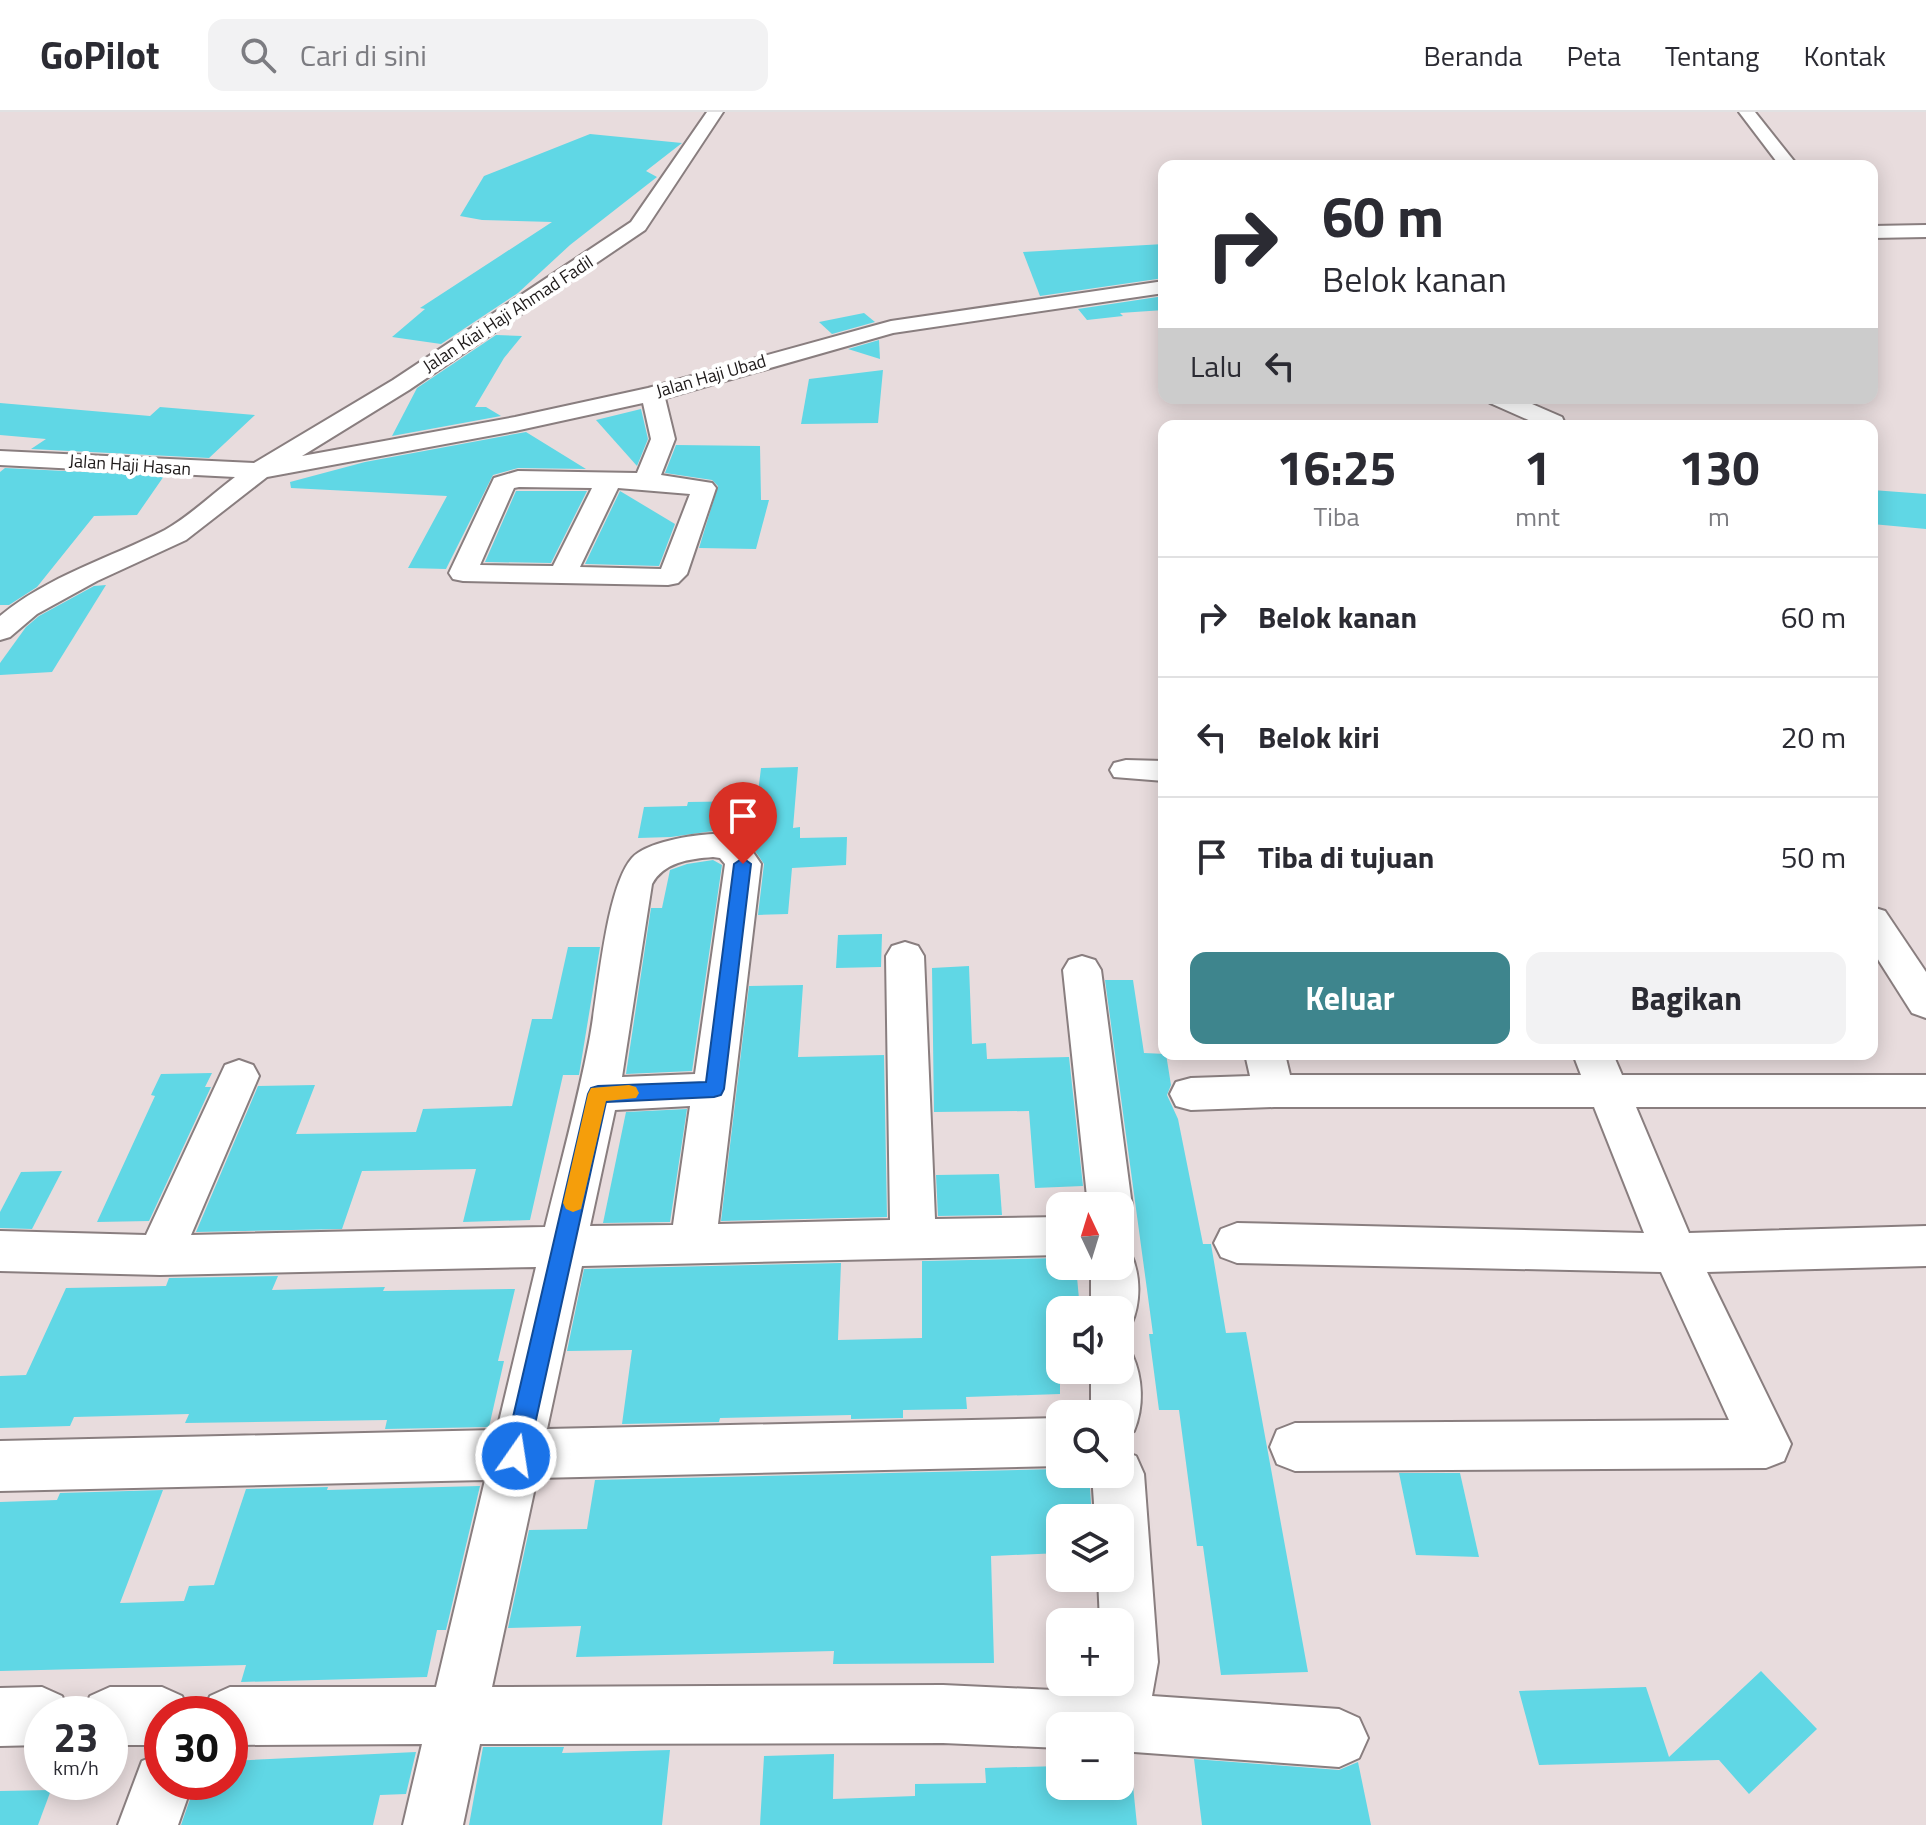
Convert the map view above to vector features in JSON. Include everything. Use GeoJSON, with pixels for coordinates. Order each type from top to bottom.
{"type":"FeatureCollection","features":[{"type":"Feature","properties":{"kind":"street","name":"Jalan Kiai Haji Ahmad Fadil"},"geometry":{"type":"LineString","coordinates":[[0,630],[27,608],[87,575],[177,534],[259,471],[401,385],[638,226],[715,112]]}},
{"type":"Feature","properties":{"kind":"street"},"geometry":{"type":"LineString","coordinates":[[1747,112],[1784,160]]}},
{"type":"Feature","properties":{"kind":"street"},"geometry":{"type":"LineString","coordinates":[[1878,232],[1926,231]]}},
{"type":"Feature","properties":{"kind":"street","name":"Jalan Haji Ubad"},"geometry":{"type":"LineString","coordinates":[[259,471],[515,424],[652,394],[891,327],[1158,288]]}},
{"type":"Feature","properties":{"kind":"street"},"geometry":{"type":"LineString","coordinates":[[645,481],[663,449],[664,428],[652,394]]}},
{"type":"Feature","properties":{"kind":"street"},"geometry":{"type":"LineString","coordinates":[[1512,404],[1549,420]]}},
{"type":"Feature","properties":{"kind":"street","name":"Jalan Haji Hasan"},"geometry":{"type":"LineString","coordinates":[[0,458],[259,471]]}},
{"type":"Feature","properties":{"kind":"street"},"geometry":{"type":"LineString","coordinates":[[518,479],[609,480],[703,488],[673,574],[660,579],[467,574],[462,571],[503,483],[518,479]]}},
{"type":"Feature","properties":{"kind":"street"},"geometry":{"type":"LineString","coordinates":[[562,576],[609,480]]}},
{"type":"Feature","properties":{"kind":"street"},"geometry":{"type":"LineString","coordinates":[[1126,770],[1158,771]]}},
{"type":"Feature","properties":{"kind":"street"},"geometry":{"type":"LineString","coordinates":[[433,1825],[609,1043],[634,884],[645,865],[663,854],[710,846],[728,847],[736,852],[743,864],[693,1243]]}},
{"type":"Feature","properties":{"kind":"street"},"geometry":{"type":"LineString","coordinates":[[1878,939],[1886,964],[1926,1003]]}},
{"type":"Feature","properties":{"kind":"street"},"geometry":{"type":"LineString","coordinates":[[905,956],[913,1239]]}},
{"type":"Feature","properties":{"kind":"street"},"geometry":{"type":"LineString","coordinates":[[1082,970],[1108,1192]]}},
{"type":"Feature","properties":{"kind":"street"},"geometry":{"type":"LineString","coordinates":[[1191,1094],[1269,1073],[1601,1073],[1926,1091]]}},
{"type":"Feature","properties":{"kind":"street"},"geometry":{"type":"LineString","coordinates":[[1295,1447],[1766,1444],[1675,1253],[1601,1073]]}},
{"type":"Feature","properties":{"kind":"street"},"geometry":{"type":"LineString","coordinates":[[160,1255],[239,1076]]}},
{"type":"Feature","properties":{"kind":"street"},"geometry":{"type":"LineString","coordinates":[[598,1094],[714,1089]]}},
{"type":"Feature","properties":{"kind":"street"},"geometry":{"type":"LineString","coordinates":[[0,1251],[160,1255],[1046,1236]]}},
{"type":"Feature","properties":{"kind":"street"},"geometry":{"type":"LineString","coordinates":[[1237,1243],[1675,1253],[1926,1246]]}},
{"type":"Feature","properties":{"kind":"street"},"geometry":{"type":"LineString","coordinates":[[0,1466],[1046,1442]]}},
{"type":"Feature","properties":{"kind":"street"},"geometry":{"type":"LineString","coordinates":[[1118,1712],[1130,1662],[1119,1488]]}},
{"type":"Feature","properties":{"kind":"street"},"geometry":{"type":"LineString","coordinates":[[248,1716],[943,1714],[1046,1719]]}},
{"type":"Feature","properties":{"kind":"street"},"geometry":{"type":"LineString","coordinates":[[0,1717],[24,1716]]}},
{"type":"Feature","properties":{"kind":"street"},"geometry":{"type":"LineString","coordinates":[[1134,1723],[1339,1738]]}},
{"type":"Feature","properties":{"kind":"street"},"geometry":{"type":"LineString","coordinates":[[148,1825],[157,1800]]}},
{"type":"Feature","properties":{"kind":"building"},"geometry":{"type":"Polygon","coordinates":[[[590,134],[682,143],[646,171],[657,177],[570,245],[518,293],[441,344],[392,337],[425,309],[420,308],[552,222],[482,220],[460,216],[484,176],[590,134]]]}},
{"type":"Feature","properties":{"kind":"building"},"geometry":{"type":"Polygon","coordinates":[[[1158,244],[1158,279],[1040,296],[1023,252],[1158,244]]]}},
{"type":"Feature","properties":{"kind":"building"},"geometry":{"type":"Polygon","coordinates":[[[1158,297],[1158,310],[1120,313],[1123,316],[1087,320],[1078,309],[1158,297]]]}},
{"type":"Feature","properties":{"kind":"building"},"geometry":{"type":"Polygon","coordinates":[[[864,313],[875,322],[832,334],[819,322],[864,313]]]}},
{"type":"Feature","properties":{"kind":"building"},"geometry":{"type":"Polygon","coordinates":[[[496,335],[522,336],[504,358],[475,407],[486,407],[501,416],[392,436],[417,388],[496,335]]]}},
{"type":"Feature","properties":{"kind":"building"},"geometry":{"type":"Polygon","coordinates":[[[879,340],[880,359],[848,349],[879,340]]]}},
{"type":"Feature","properties":{"kind":"building"},"geometry":{"type":"Polygon","coordinates":[[[883,370],[878,423],[801,424],[809,379],[883,370]]]}},
{"type":"Feature","properties":{"kind":"building"},"geometry":{"type":"Polygon","coordinates":[[[0,403],[150,416],[160,407],[255,415],[209,458],[31,449],[46,439],[0,435],[0,403]]]}},
{"type":"Feature","properties":{"kind":"building"},"geometry":{"type":"Polygon","coordinates":[[[641,409],[648,439],[637,466],[596,420],[641,409]]]}},
{"type":"Feature","properties":{"kind":"building"},"geometry":{"type":"Polygon","coordinates":[[[526,432],[586,469],[518,468],[493,475],[446,569],[408,568],[447,496],[291,488],[290,482],[365,462],[526,432]]]}},
{"type":"Feature","properties":{"kind":"building"},"geometry":{"type":"Polygon","coordinates":[[[676,445],[760,446],[761,500],[769,500],[756,549],[699,548],[718,486],[712,480],[665,473],[676,445]]]}},
{"type":"Feature","properties":{"kind":"building"},"geometry":{"type":"Polygon","coordinates":[[[5,468],[164,476],[137,515],[94,516],[37,587],[9,605],[0,605],[0,472],[5,468]]]}},
{"type":"Feature","properties":{"kind":"building"},"geometry":{"type":"Polygon","coordinates":[[[1878,490],[1926,494],[1926,529],[1878,525],[1878,490]]]}},
{"type":"Feature","properties":{"kind":"building"},"geometry":{"type":"Polygon","coordinates":[[[516,491],[587,491],[551,563],[485,562],[516,491]]]}},
{"type":"Feature","properties":{"kind":"building"},"geometry":{"type":"Polygon","coordinates":[[[620,491],[675,524],[659,566],[585,564],[620,491]]]}},
{"type":"Feature","properties":{"kind":"building"},"geometry":{"type":"Polygon","coordinates":[[[106,585],[52,672],[0,675],[0,663],[26,627],[39,616],[94,586],[106,585]]]}},
{"type":"Feature","properties":{"kind":"building"},"geometry":{"type":"Polygon","coordinates":[[[798,767],[793,828],[800,827],[800,838],[847,837],[846,865],[792,868],[788,914],[758,915],[764,864],[747,839],[713,831],[638,838],[644,807],[687,806],[688,802],[757,801],[761,768],[798,767]]]}},
{"type":"Feature","properties":{"kind":"building"},"geometry":{"type":"Polygon","coordinates":[[[713,860],[722,865],[692,1071],[626,1074],[651,908],[662,908],[670,870],[713,860]]]}},
{"type":"Feature","properties":{"kind":"building"},"geometry":{"type":"Polygon","coordinates":[[[882,934],[881,967],[836,968],[838,935],[882,934]]]}},
{"type":"Feature","properties":{"kind":"building"},"geometry":{"type":"Polygon","coordinates":[[[568,947],[600,947],[579,1075],[563,1075],[530,1220],[463,1222],[476,1169],[362,1171],[342,1229],[196,1232],[258,1086],[315,1085],[296,1134],[416,1132],[423,1109],[512,1106],[532,1019],[552,1019],[568,947]]]}},
{"type":"Feature","properties":{"kind":"building"},"geometry":{"type":"Polygon","coordinates":[[[969,966],[972,1044],[986,1043],[987,1059],[1069,1057],[1083,1186],[1035,1188],[1029,1111],[934,1112],[932,968],[969,966]]]}},
{"type":"Feature","properties":{"kind":"building"},"geometry":{"type":"Polygon","coordinates":[[[1105,980],[1133,980],[1144,1053],[1158,1054],[1158,1060],[1167,1060],[1171,1085],[1167,1095],[1178,1119],[1203,1244],[1211,1244],[1226,1333],[1246,1332],[1308,1672],[1221,1675],[1203,1546],[1197,1546],[1179,1410],[1159,1410],[1149,1334],[1153,1334],[1105,980]]]}},
{"type":"Feature","properties":{"kind":"building"},"geometry":{"type":"Polygon","coordinates":[[[803,985],[798,1057],[884,1055],[887,1217],[721,1221],[749,986],[803,985]]]}},
{"type":"Feature","properties":{"kind":"building"},"geometry":{"type":"Polygon","coordinates":[[[212,1073],[205,1087],[211,1087],[149,1221],[97,1222],[155,1096],[151,1095],[161,1074],[212,1073]]]}},
{"type":"Feature","properties":{"kind":"building"},"geometry":{"type":"Polygon","coordinates":[[[687,1109],[670,1222],[603,1223],[626,1112],[687,1109]]]}},
{"type":"Feature","properties":{"kind":"building"},"geometry":{"type":"Polygon","coordinates":[[[62,1171],[32,1229],[0,1228],[0,1212],[21,1172],[62,1171]]]}},
{"type":"Feature","properties":{"kind":"building"},"geometry":{"type":"Polygon","coordinates":[[[999,1174],[1002,1215],[938,1216],[936,1175],[999,1174]]]}},
{"type":"Feature","properties":{"kind":"building"},"geometry":{"type":"Polygon","coordinates":[[[1046,1258],[1046,1280],[1077,1280],[1079,1296],[1046,1296],[1046,1384],[1060,1384],[1060,1394],[966,1397],[967,1409],[903,1410],[903,1418],[851,1419],[851,1415],[622,1424],[632,1350],[567,1351],[584,1269],[841,1263],[838,1340],[922,1338],[922,1261],[1046,1258]]]}},
{"type":"Feature","properties":{"kind":"building"},"geometry":{"type":"Polygon","coordinates":[[[278,1276],[272,1290],[385,1287],[383,1291],[515,1289],[498,1361],[504,1361],[489,1427],[385,1429],[387,1420],[185,1423],[189,1414],[74,1417],[70,1426],[0,1428],[0,1376],[26,1375],[66,1288],[166,1286],[169,1278],[278,1276]]]}},
{"type":"Feature","properties":{"kind":"building"},"geometry":{"type":"Polygon","coordinates":[[[1046,1469],[1046,1488],[1090,1488],[1091,1504],[1046,1504],[1046,1554],[991,1556],[994,1663],[833,1664],[834,1651],[576,1657],[581,1626],[508,1628],[529,1530],[587,1529],[595,1480],[1046,1469]]]}},
{"type":"Feature","properties":{"kind":"building"},"geometry":{"type":"Polygon","coordinates":[[[1399,1473],[1460,1473],[1479,1557],[1416,1555],[1399,1473]]]}},
{"type":"Feature","properties":{"kind":"building"},"geometry":{"type":"Polygon","coordinates":[[[480,1486],[446,1630],[437,1630],[427,1677],[241,1682],[246,1665],[0,1671],[0,1502],[57,1500],[60,1493],[163,1490],[120,1603],[184,1601],[189,1586],[214,1585],[246,1489],[480,1486]]]}},
{"type":"Feature","properties":{"kind":"building"},"geometry":{"type":"Polygon","coordinates":[[[1761,1671],[1817,1729],[1749,1794],[1719,1760],[1539,1765],[1519,1691],[1646,1687],[1669,1757],[1761,1671]]]}},
{"type":"Feature","properties":{"kind":"building"},"geometry":{"type":"Polygon","coordinates":[[[483,1747],[564,1747],[562,1753],[670,1750],[662,1825],[469,1825],[483,1747]]]}},
{"type":"Feature","properties":{"kind":"building"},"geometry":{"type":"Polygon","coordinates":[[[416,1752],[406,1794],[380,1795],[373,1825],[181,1825],[190,1800],[248,1800],[248,1760],[416,1752]]]}},
{"type":"Feature","properties":{"kind":"building"},"geometry":{"type":"Polygon","coordinates":[[[834,1754],[833,1799],[915,1796],[915,1784],[986,1783],[985,1768],[1046,1766],[1046,1800],[1134,1800],[1134,1796],[1137,1825],[760,1825],[764,1756],[834,1754]]]}},
{"type":"Feature","properties":{"kind":"building"},"geometry":{"type":"Polygon","coordinates":[[[1194,1759],[1339,1770],[1358,1762],[1371,1825],[1202,1825],[1194,1759]]]}},
{"type":"Feature","properties":{"kind":"building"},"geometry":{"type":"Polygon","coordinates":[[[0,1791],[24,1791],[24,1800],[47,1800],[38,1825],[0,1825],[0,1791]]]}},
{"type":"Feature","properties":{"kind":"slow traffic"},"geometry":{"type":"LineString","coordinates":[[573,1203],[598,1094],[629,1093]]}},
{"type":"Feature","properties":{"kind":"route"},"geometry":{"type":"LineString","coordinates":[[516,1456],[598,1094],[714,1089],[743,864]]}}]}
